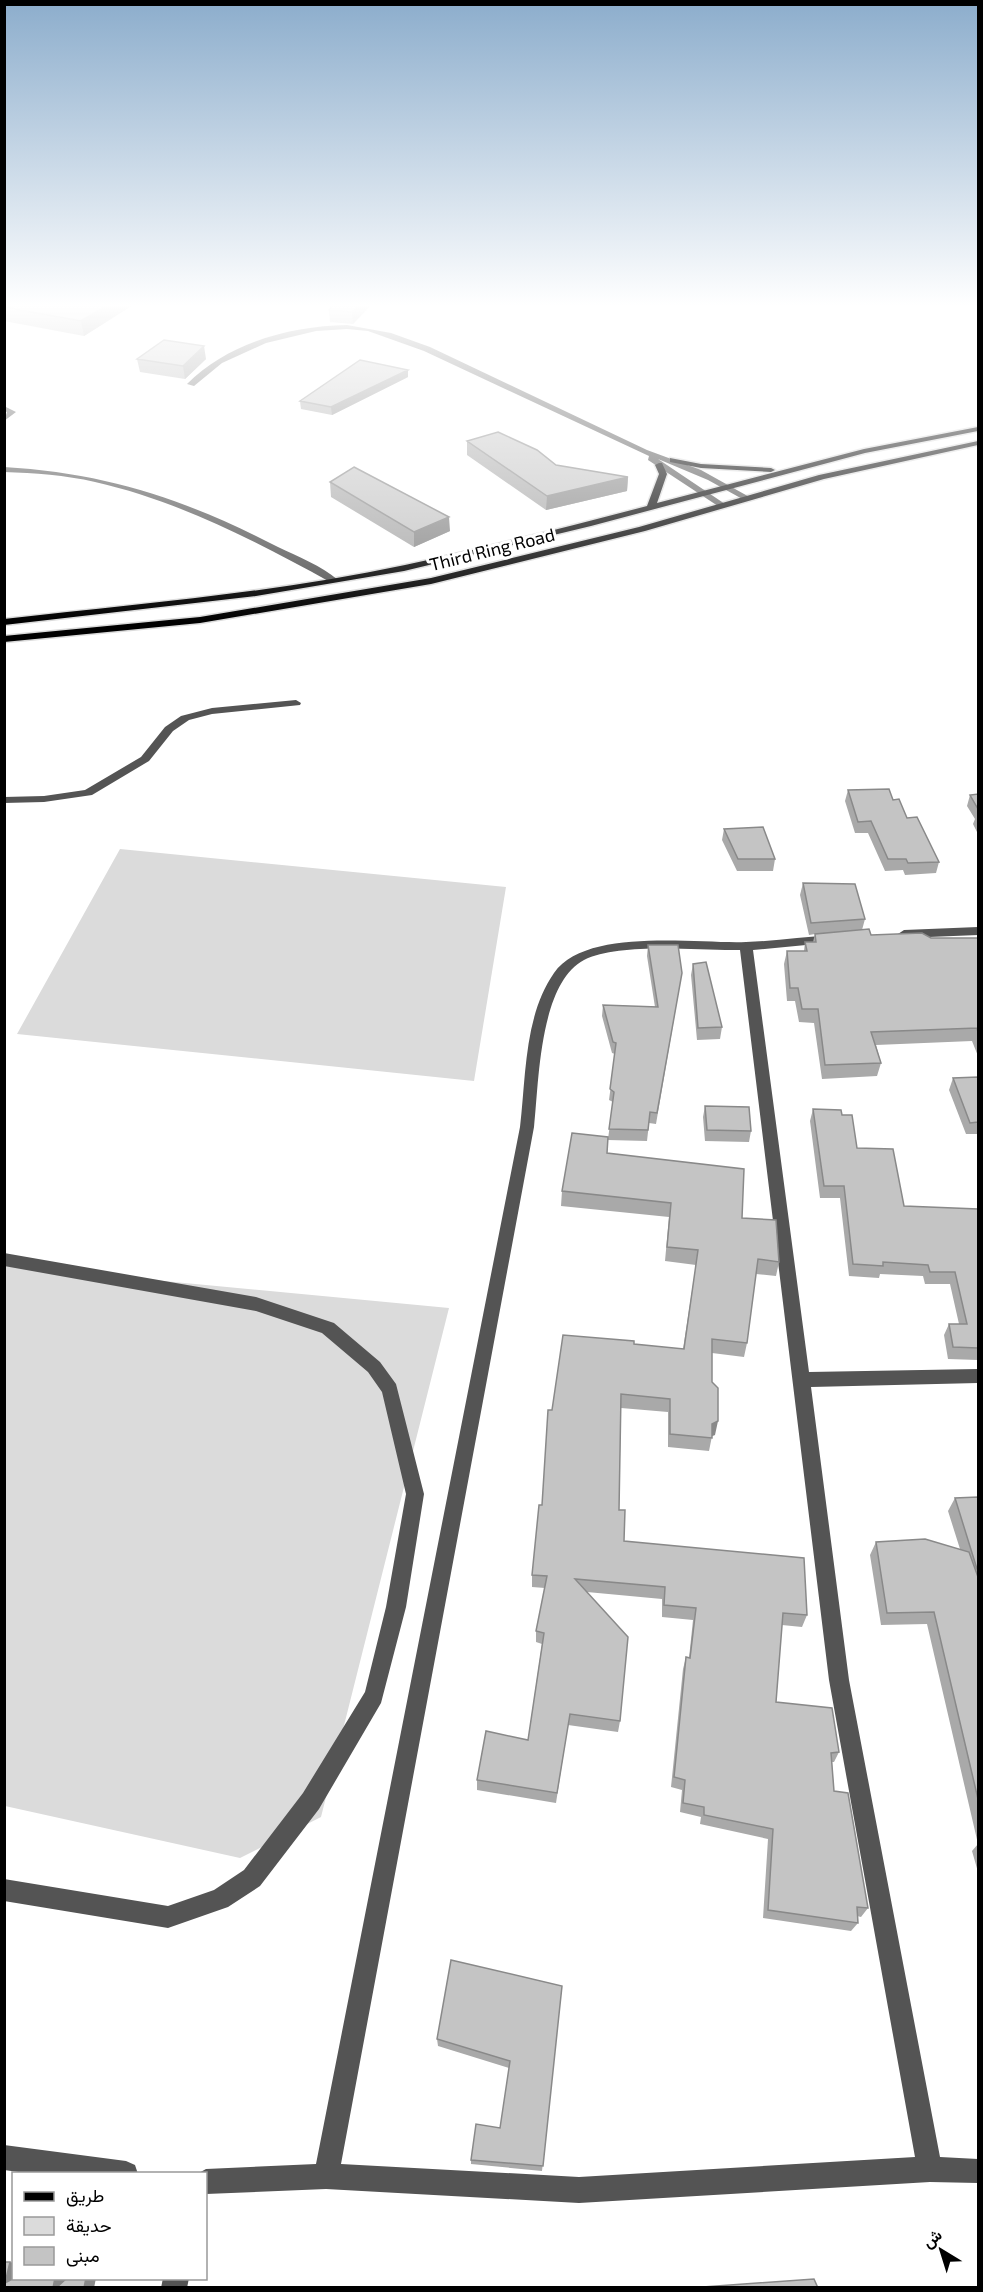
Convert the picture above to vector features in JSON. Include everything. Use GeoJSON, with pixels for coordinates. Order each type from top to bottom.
{"type":"FeatureCollection","features":[{"type":"Feature","properties":{"kind":"main road","name":"Third Ring Road"},"geometry":{"type":"LineString","coordinates":[[4,622],[256,593],[460,556],[864,451],[978,429]]}},
{"type":"Feature","properties":{"kind":"main road","name":"Third Ring Road"},"geometry":{"type":"LineString","coordinates":[[4,639],[200,620],[431,582],[642,529],[832,474],[978,443]]}},
{"type":"Feature","properties":{"kind":"main road"},"geometry":{"type":"LineString","coordinates":[[673,460],[733,469],[792,470]]}},
{"type":"Feature","properties":{"kind":"main road"},"geometry":{"type":"LineString","coordinates":[[651,507],[663,474],[659,465]]}},
{"type":"Feature","properties":{"kind":"street"},"geometry":{"type":"LineString","coordinates":[[4,419],[12,412],[8,410]]}},
{"type":"Feature","properties":{"kind":"street"},"geometry":{"type":"LineString","coordinates":[[555,410],[644,452],[673,460],[749,499]]}},
{"type":"Feature","properties":{"kind":"street"},"geometry":{"type":"LineString","coordinates":[[644,452],[659,465],[724,506]]}},
{"type":"Feature","properties":{"kind":"street"},"geometry":{"type":"LineString","coordinates":[[4,469],[60,472],[102,480],[178,504],[256,537],[333,580]]}},
{"type":"Feature","properties":{"kind":"street"},"geometry":{"type":"LineString","coordinates":[[4,800],[44,799],[88,793],[145,759],[169,729],[185,718],[212,711],[296,703]]}},
{"type":"Feature","properties":{"kind":"street"},"geometry":{"type":"LineString","coordinates":[[891,935],[978,931]]}},
{"type":"Feature","properties":{"kind":"street"},"geometry":{"type":"LineString","coordinates":[[326,2176],[527,1127],[545,1008],[554,983],[565,969],[581,957],[606,950],[635,947],[746,946],[846,938]]}},
{"type":"Feature","properties":{"kind":"street"},"geometry":{"type":"LineString","coordinates":[[746,946],[838,1680],[930,2169]]}},
{"type":"Feature","properties":{"kind":"street"},"geometry":{"type":"LineString","coordinates":[[4,1259],[256,1304],[328,1328],[374,1367],[390,1389],[415,1494],[396,1607],[374,1696],[311,1801],[252,1878],[220,1899],[168,1917],[4,1890]]}},
{"type":"Feature","properties":{"kind":"street"},"geometry":{"type":"LineString","coordinates":[[800,1380],[978,1376]]}},
{"type":"Feature","properties":{"kind":"street"},"geometry":{"type":"LineString","coordinates":[[4,2157],[112,2172]]}},
{"type":"Feature","properties":{"kind":"street"},"geometry":{"type":"LineString","coordinates":[[207,2182],[326,2176],[579,2190],[930,2169],[978,2171]]}},
{"type":"Feature","properties":{"kind":"green space"},"geometry":{"type":"Polygon","coordinates":[[[120,849],[506,887],[474,1081],[17,1034],[120,849]]]}},
{"type":"Feature","properties":{"kind":"green space"},"geometry":{"type":"Polygon","coordinates":[[[5,1266],[449,1308],[321,1817],[240,1858],[5,1806],[5,1266]]]}},
{"type":"Feature","properties":{"kind":"building"},"geometry":{"type":"Polygon","coordinates":[[[498,432],[537,450],[556,465],[628,477],[547,496],[467,441],[498,432]]]}},
{"type":"Feature","properties":{"kind":"building"},"geometry":{"type":"Polygon","coordinates":[[[354,467],[449,517],[414,532],[330,482],[354,467]]]}},
{"type":"Feature","properties":{"kind":"building"},"geometry":{"type":"Polygon","coordinates":[[[889,789],[893,800],[899,799],[907,818],[917,817],[939,862],[908,863],[906,859],[888,859],[871,821],[858,822],[848,790],[889,789]]]}},
{"type":"Feature","properties":{"kind":"building"},"geometry":{"type":"Polygon","coordinates":[[[978,794],[978,809],[970,795],[978,794]]]}},
{"type":"Feature","properties":{"kind":"building"},"geometry":{"type":"Polygon","coordinates":[[[763,827],[775,859],[738,859],[724,829],[763,827]]]}},
{"type":"Feature","properties":{"kind":"building"},"geometry":{"type":"Polygon","coordinates":[[[803,883],[855,884],[865,919],[811,923],[803,883]]]}},
{"type":"Feature","properties":{"kind":"building"},"geometry":{"type":"Polygon","coordinates":[[[869,929],[871,935],[922,933],[931,938],[978,938],[978,1032],[977,1028],[871,1032],[881,1063],[825,1065],[818,1009],[802,1009],[798,988],[790,988],[787,951],[807,951],[805,942],[816,942],[815,934],[869,929]]]}},
{"type":"Feature","properties":{"kind":"building"},"geometry":{"type":"Polygon","coordinates":[[[648,945],[678,945],[682,973],[657,1113],[650,1112],[648,1130],[609,1129],[614,1092],[610,1089],[616,1043],[613,1042],[603,1005],[658,1007],[648,945]]]}},
{"type":"Feature","properties":{"kind":"building"},"geometry":{"type":"Polygon","coordinates":[[[706,962],[722,1027],[698,1028],[693,964],[706,962]]]}},
{"type":"Feature","properties":{"kind":"building"},"geometry":{"type":"Polygon","coordinates":[[[978,1077],[978,1122],[970,1123],[953,1078],[978,1077]]]}},
{"type":"Feature","properties":{"kind":"building"},"geometry":{"type":"Polygon","coordinates":[[[705,1106],[749,1107],[751,1131],[707,1130],[705,1106]]]}},
{"type":"Feature","properties":{"kind":"building"},"geometry":{"type":"Polygon","coordinates":[[[813,1109],[841,1110],[842,1115],[852,1115],[857,1148],[893,1149],[904,1206],[978,1209],[978,1348],[953,1347],[949,1324],[967,1324],[955,1272],[930,1272],[928,1265],[883,1262],[883,1266],[853,1264],[844,1186],[824,1186],[813,1109]]]}},
{"type":"Feature","properties":{"kind":"building"},"geometry":{"type":"Polygon","coordinates":[[[572,1133],[608,1137],[607,1153],[744,1169],[742,1218],[776,1220],[779,1262],[758,1259],[747,1343],[712,1339],[712,1382],[718,1388],[718,1421],[712,1424],[712,1438],[670,1434],[670,1399],[621,1394],[619,1510],[625,1510],[624,1541],[804,1558],[807,1615],[783,1613],[776,1702],[832,1708],[839,1752],[831,1753],[834,1791],[848,1793],[868,1908],[857,1907],[858,1923],[768,1910],[773,1829],[704,1815],[704,1807],[683,1803],[685,1780],[674,1777],[686,1657],[690,1658],[696,1608],[664,1605],[665,1587],[575,1579],[628,1637],[620,1721],[570,1714],[557,1793],[477,1780],[486,1731],[528,1740],[544,1633],[536,1631],[547,1576],[532,1575],[539,1505],[542,1505],[548,1410],[552,1410],[563,1335],[634,1341],[634,1344],[684,1349],[698,1250],[667,1247],[671,1203],[562,1191],[572,1133]]]}},
{"type":"Feature","properties":{"kind":"building"},"geometry":{"type":"Polygon","coordinates":[[[978,1497],[978,1569],[977,1569],[955,1498],[978,1497]]]}},
{"type":"Feature","properties":{"kind":"building"},"geometry":{"type":"Polygon","coordinates":[[[925,1539],[969,1552],[978,1577],[978,1799],[934,1612],[887,1613],[876,1542],[925,1539]]]}},
{"type":"Feature","properties":{"kind":"building"},"geometry":{"type":"Polygon","coordinates":[[[451,1960],[562,1986],[543,2166],[471,2160],[476,2124],[500,2128],[510,2061],[437,2039],[451,1960]]]}},
{"type":"Feature","properties":{"kind":"building"},"geometry":{"type":"Polygon","coordinates":[[[4,2262],[10,2262],[5,2283],[12,2279],[55,2280],[53,2288],[4,2288],[4,2262]]]}},
{"type":"Feature","properties":{"kind":"building"},"geometry":{"type":"Polygon","coordinates":[[[814,2279],[818,2288],[689,2288],[814,2279]]]}},
{"type":"Feature","properties":{"kind":"building"},"geometry":{"type":"Polygon","coordinates":[[[65,2280],[86,2280],[84,2288],[56,2288],[65,2280]]]}}]}
